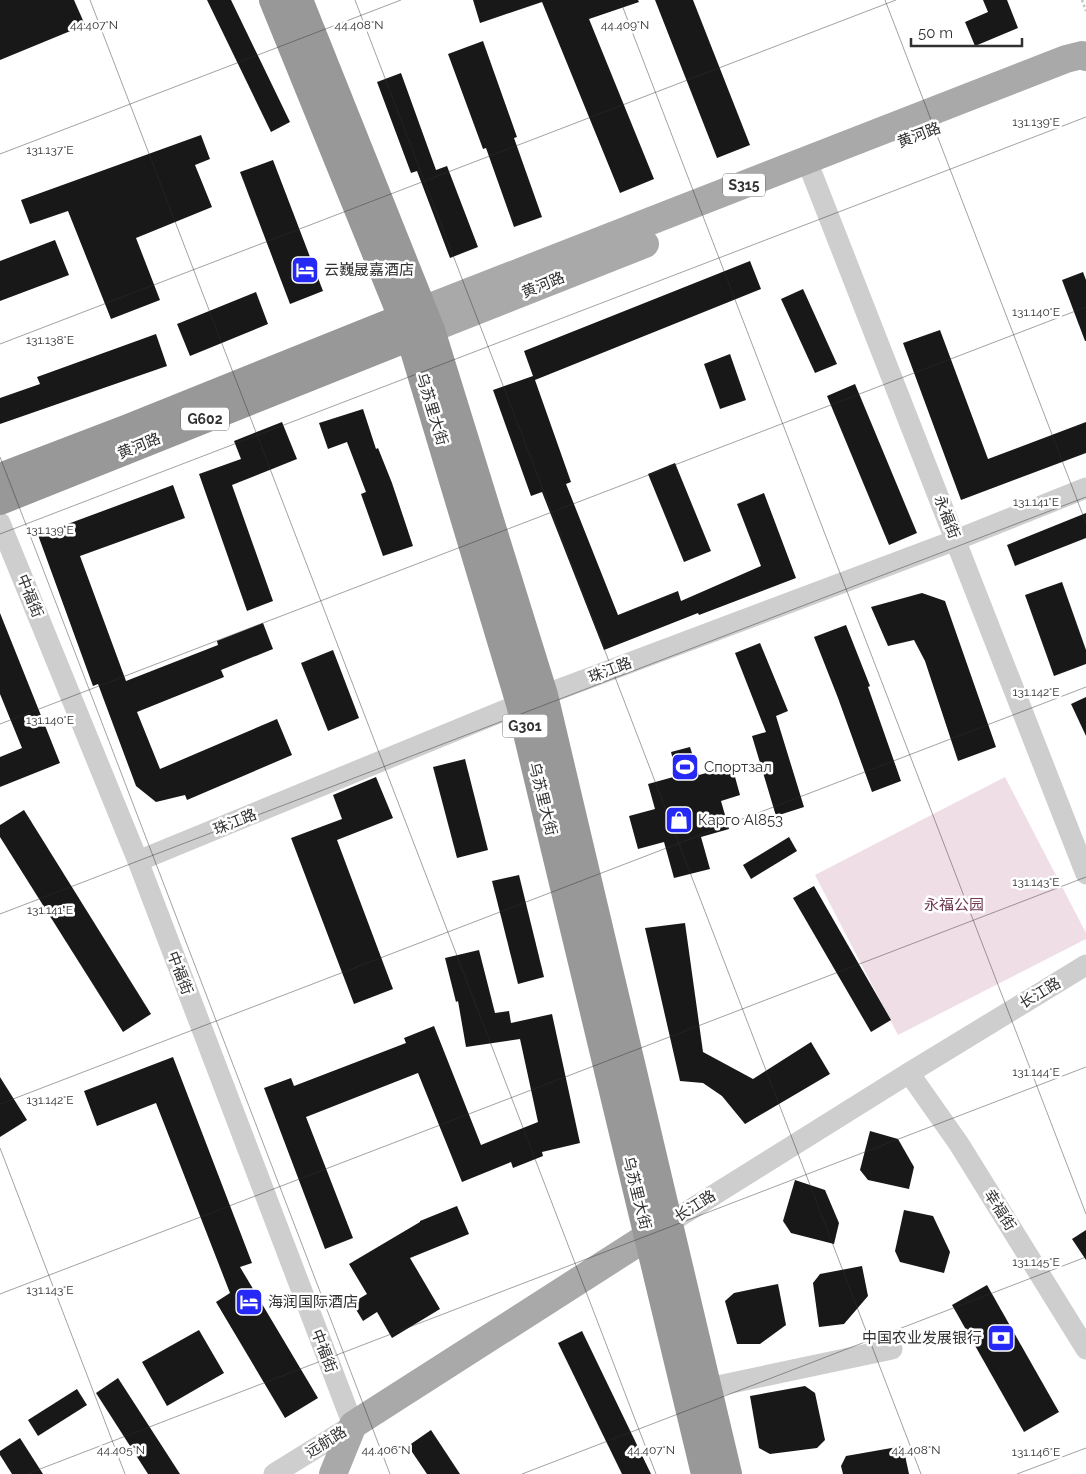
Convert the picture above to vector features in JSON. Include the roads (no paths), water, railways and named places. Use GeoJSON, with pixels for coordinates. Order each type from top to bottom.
{"type":"FeatureCollection","features":[{"type":"Feature","properties":{"kind":"highway","name":"乌苏里大街"},"geometry":{"type":"LineString","coordinates":[[273,0],[416,324]]}},
{"type":"Feature","properties":{"kind":"highway","name":"乌苏里大街"},"geometry":{"type":"LineString","coordinates":[[299,0],[416,324],[532,699],[658,1229],[705,1474]]}},
{"type":"Feature","properties":{"kind":"highway","name":"黄河路"},"geometry":{"type":"LineString","coordinates":[[0,477],[128,428],[416,324]]}},
{"type":"Feature","properties":{"kind":"highway","name":"黄河路"},"geometry":{"type":"LineString","coordinates":[[0,501],[416,324]]}},
{"type":"Feature","properties":{"kind":"highway","name":"乌苏里大街"},"geometry":{"type":"LineString","coordinates":[[658,1229],[708,1388],[728,1474]]}},
{"type":"Feature","properties":{"kind":"main road","name":"黄河路"},"geometry":{"type":"LineString","coordinates":[[416,324],[810,168],[1066,59],[1082,55],[1086,57]]}},
{"type":"Feature","properties":{"kind":"main road","name":"黄河路"},"geometry":{"type":"LineString","coordinates":[[810,168],[1086,70]]}},
{"type":"Feature","properties":{"kind":"main road","name":"长江路"},"geometry":{"type":"LineString","coordinates":[[353,1426],[658,1229]]}},
{"type":"Feature","properties":{"kind":"main road"},"geometry":{"type":"LineString","coordinates":[[333,1474],[353,1426]]}},
{"type":"Feature","properties":{"kind":"street","name":"永福街"},"geometry":{"type":"LineString","coordinates":[[810,168],[1086,874]]}},
{"type":"Feature","properties":{"kind":"street","name":"珠江路"},"geometry":{"type":"LineString","coordinates":[[138,861],[532,699],[956,540],[1086,488]]}},
{"type":"Feature","properties":{"kind":"street","name":"中福街"},"geometry":{"type":"LineString","coordinates":[[0,523],[138,861],[353,1426]]}},
{"type":"Feature","properties":{"kind":"street","name":"长江路"},"geometry":{"type":"LineString","coordinates":[[658,1229],[1086,965]]}},
{"type":"Feature","properties":{"kind":"street","name":"幸福街"},"geometry":{"type":"LineString","coordinates":[[909,1073],[959,1144],[1086,1350]]}},
{"type":"Feature","properties":{"kind":"street"},"geometry":{"type":"LineString","coordinates":[[708,1388],[892,1349]]}},
{"type":"Feature","properties":{"kind":"street","name":"远航路"},"geometry":{"type":"LineString","coordinates":[[274,1474],[353,1426]]}},
{"type":"Feature","properties":{"kind":"place","name":"云巍晟嘉酒店"},"geometry":{"type":"Point","coordinates":[305,270]}},
{"type":"Feature","properties":{"kind":"place","name":"Спортзал"},"geometry":{"type":"Point","coordinates":[685,767]}},
{"type":"Feature","properties":{"kind":"place","name":"Карго Al853"},"geometry":{"type":"Point","coordinates":[679,820]}},
{"type":"Feature","properties":{"kind":"place","name":"海润国际酒店"},"geometry":{"type":"Point","coordinates":[249,1302]}},
{"type":"Feature","properties":{"kind":"place","name":"中国农业发展银行"},"geometry":{"type":"Point","coordinates":[1001,1338]}},
{"type":"Feature","properties":{"kind":"park label","name":"永福公园"},"geometry":{"type":"Point","coordinates":[954,905]}}]}
